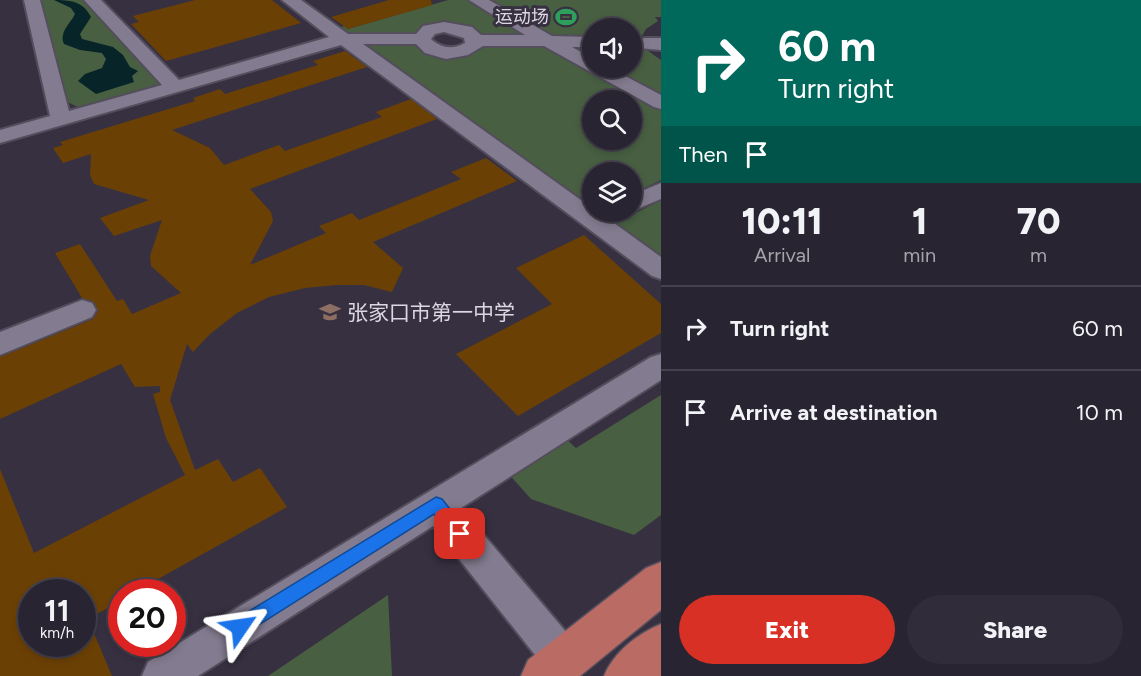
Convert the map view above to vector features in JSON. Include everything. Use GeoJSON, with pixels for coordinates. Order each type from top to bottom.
{"type":"FeatureCollection","features":[{"type":"Feature","properties":{"kind":"main road"},"geometry":{"type":"LineString","coordinates":[[554,668],[661,583]]}},
{"type":"Feature","properties":{"kind":"main road"},"geometry":{"type":"LineString","coordinates":[[627,676],[661,647]]}},
{"type":"Feature","properties":{"kind":"lane"},"geometry":{"type":"LineString","coordinates":[[32,0],[61,120]]}},
{"type":"Feature","properties":{"kind":"lane"},"geometry":{"type":"LineString","coordinates":[[92,0],[175,87]]}},
{"type":"Feature","properties":{"kind":"lane"},"geometry":{"type":"LineString","coordinates":[[290,0],[343,39],[582,200]]}},
{"type":"Feature","properties":{"kind":"lane"},"geometry":{"type":"LineString","coordinates":[[477,0],[582,60]]}},
{"type":"Feature","properties":{"kind":"lane"},"geometry":{"type":"LineString","coordinates":[[421,39],[429,30],[444,27],[466,31],[475,40],[582,42]]}},
{"type":"Feature","properties":{"kind":"lane"},"geometry":{"type":"LineString","coordinates":[[0,137],[343,39],[421,39],[429,47],[451,53],[469,49],[474,45],[475,40]]}},
{"type":"Feature","properties":{"kind":"lane"},"geometry":{"type":"LineString","coordinates":[[614,78],[661,103]]}},
{"type":"Feature","properties":{"kind":"lane"},"geometry":{"type":"LineString","coordinates":[[642,199],[661,190]]}},
{"type":"Feature","properties":{"kind":"lane"},"geometry":{"type":"LineString","coordinates":[[612,222],[661,270]]}},
{"type":"Feature","properties":{"kind":"lane"},"geometry":{"type":"LineString","coordinates":[[0,344],[82,310]]}},
{"type":"Feature","properties":{"kind":"lane"},"geometry":{"type":"LineString","coordinates":[[162,676],[661,365]]}},
{"type":"Feature","properties":{"kind":"lane"},"geometry":{"type":"LineString","coordinates":[[436,504],[554,668]]}},
{"type":"Feature","properties":{"kind":"green space"},"geometry":{"type":"Polygon","coordinates":[[[38,0],[86,0],[159,80],[158,85],[78,107],[65,101],[38,0]]]}},
{"type":"Feature","properties":{"kind":"green space"},"geometry":{"type":"Polygon","coordinates":[[[448,0],[470,0],[533,36],[482,37],[470,27],[448,23],[422,29],[414,35],[402,36],[347,35],[338,29],[344,26],[348,29],[448,0]]]}},
{"type":"Feature","properties":{"kind":"green space","name":"运动场"},"geometry":{"type":"Polygon","coordinates":[[[485,0],[661,0],[661,17],[655,17],[658,21],[646,29],[642,36],[642,18],[582,18],[582,38],[552,37],[485,0]]]}},
{"type":"Feature","properties":{"kind":"green space"},"geometry":{"type":"Polygon","coordinates":[[[355,42],[418,44],[431,53],[482,44],[550,47],[582,65],[582,78],[604,78],[625,90],[582,90],[582,150],[642,150],[642,100],[661,111],[661,180],[642,189],[642,162],[582,162],[582,204],[355,42]]]}},
{"type":"Feature","properties":{"kind":"green space"},"geometry":{"type":"Polygon","coordinates":[[[642,48],[661,60],[661,98],[624,78],[642,78],[642,48]]]}},
{"type":"Feature","properties":{"kind":"green space"},"geometry":{"type":"Polygon","coordinates":[[[661,200],[661,262],[615,228],[618,222],[642,222],[642,210],[661,200]]]}},
{"type":"Feature","properties":{"kind":"green space"},"geometry":{"type":"Polygon","coordinates":[[[661,395],[661,515],[634,535],[531,499],[507,472],[563,436],[576,448],[661,395]]]}},
{"type":"Feature","properties":{"kind":"green space"},"geometry":{"type":"Polygon","coordinates":[[[388,595],[392,676],[268,676],[388,595]]]}},
{"type":"Feature","properties":{"kind":"shaded area"},"geometry":{"type":"Polygon","coordinates":[[[54,0],[71,1],[88,12],[91,17],[80,34],[82,39],[113,47],[123,55],[130,67],[138,71],[132,76],[134,82],[96,94],[78,81],[85,74],[102,68],[106,59],[102,53],[80,50],[64,44],[64,32],[75,14],[71,8],[54,0]]]}},
{"type":"Feature","properties":{"kind":"building"},"geometry":{"type":"Polygon","coordinates":[[[195,0],[272,0],[301,23],[166,61],[131,24],[139,22],[133,16],[195,0]]]}},
{"type":"Feature","properties":{"kind":"building"},"geometry":{"type":"Polygon","coordinates":[[[389,0],[431,0],[432,5],[348,29],[331,17],[389,0]]]}},
{"type":"Feature","properties":{"kind":"building"},"geometry":{"type":"Polygon","coordinates":[[[345,51],[367,67],[172,130],[210,148],[224,165],[279,145],[285,151],[382,117],[376,112],[411,99],[437,119],[250,189],[271,212],[273,221],[250,265],[326,233],[319,226],[352,213],[359,220],[461,179],[451,172],[486,158],[517,181],[373,242],[403,268],[392,292],[364,285],[337,285],[305,288],[269,297],[237,313],[210,334],[193,352],[187,344],[170,400],[195,470],[218,459],[233,482],[260,468],[287,507],[158,579],[108,579],[108,608],[96,615],[96,579],[18,579],[18,657],[96,657],[96,638],[112,676],[0,676],[0,469],[34,553],[185,475],[166,438],[153,394],[160,392],[160,386],[135,387],[121,364],[0,419],[0,357],[93,319],[98,311],[94,302],[82,298],[55,253],[80,244],[117,301],[123,299],[132,314],[181,293],[151,266],[150,256],[162,220],[114,236],[100,218],[149,200],[94,184],[90,175],[91,154],[63,163],[53,148],[63,145],[60,142],[195,101],[193,98],[220,89],[225,94],[318,65],[313,61],[345,51]]]}},
{"type":"Feature","properties":{"kind":"building"},"geometry":{"type":"Polygon","coordinates":[[[584,235],[661,304],[661,333],[518,416],[456,354],[552,304],[516,268],[584,235]]]}},
{"type":"Feature","properties":{"kind":"place","name":"运动场"},"geometry":{"type":"Point","coordinates":[566,17]}},
{"type":"Feature","properties":{"kind":"place","name":"张家口市第一中学"},"geometry":{"type":"Point","coordinates":[330,312]}},
{"type":"Feature","properties":{"kind":"route"},"geometry":{"type":"LineString","coordinates":[[240,627],[436,504],[460,534]]}}]}
